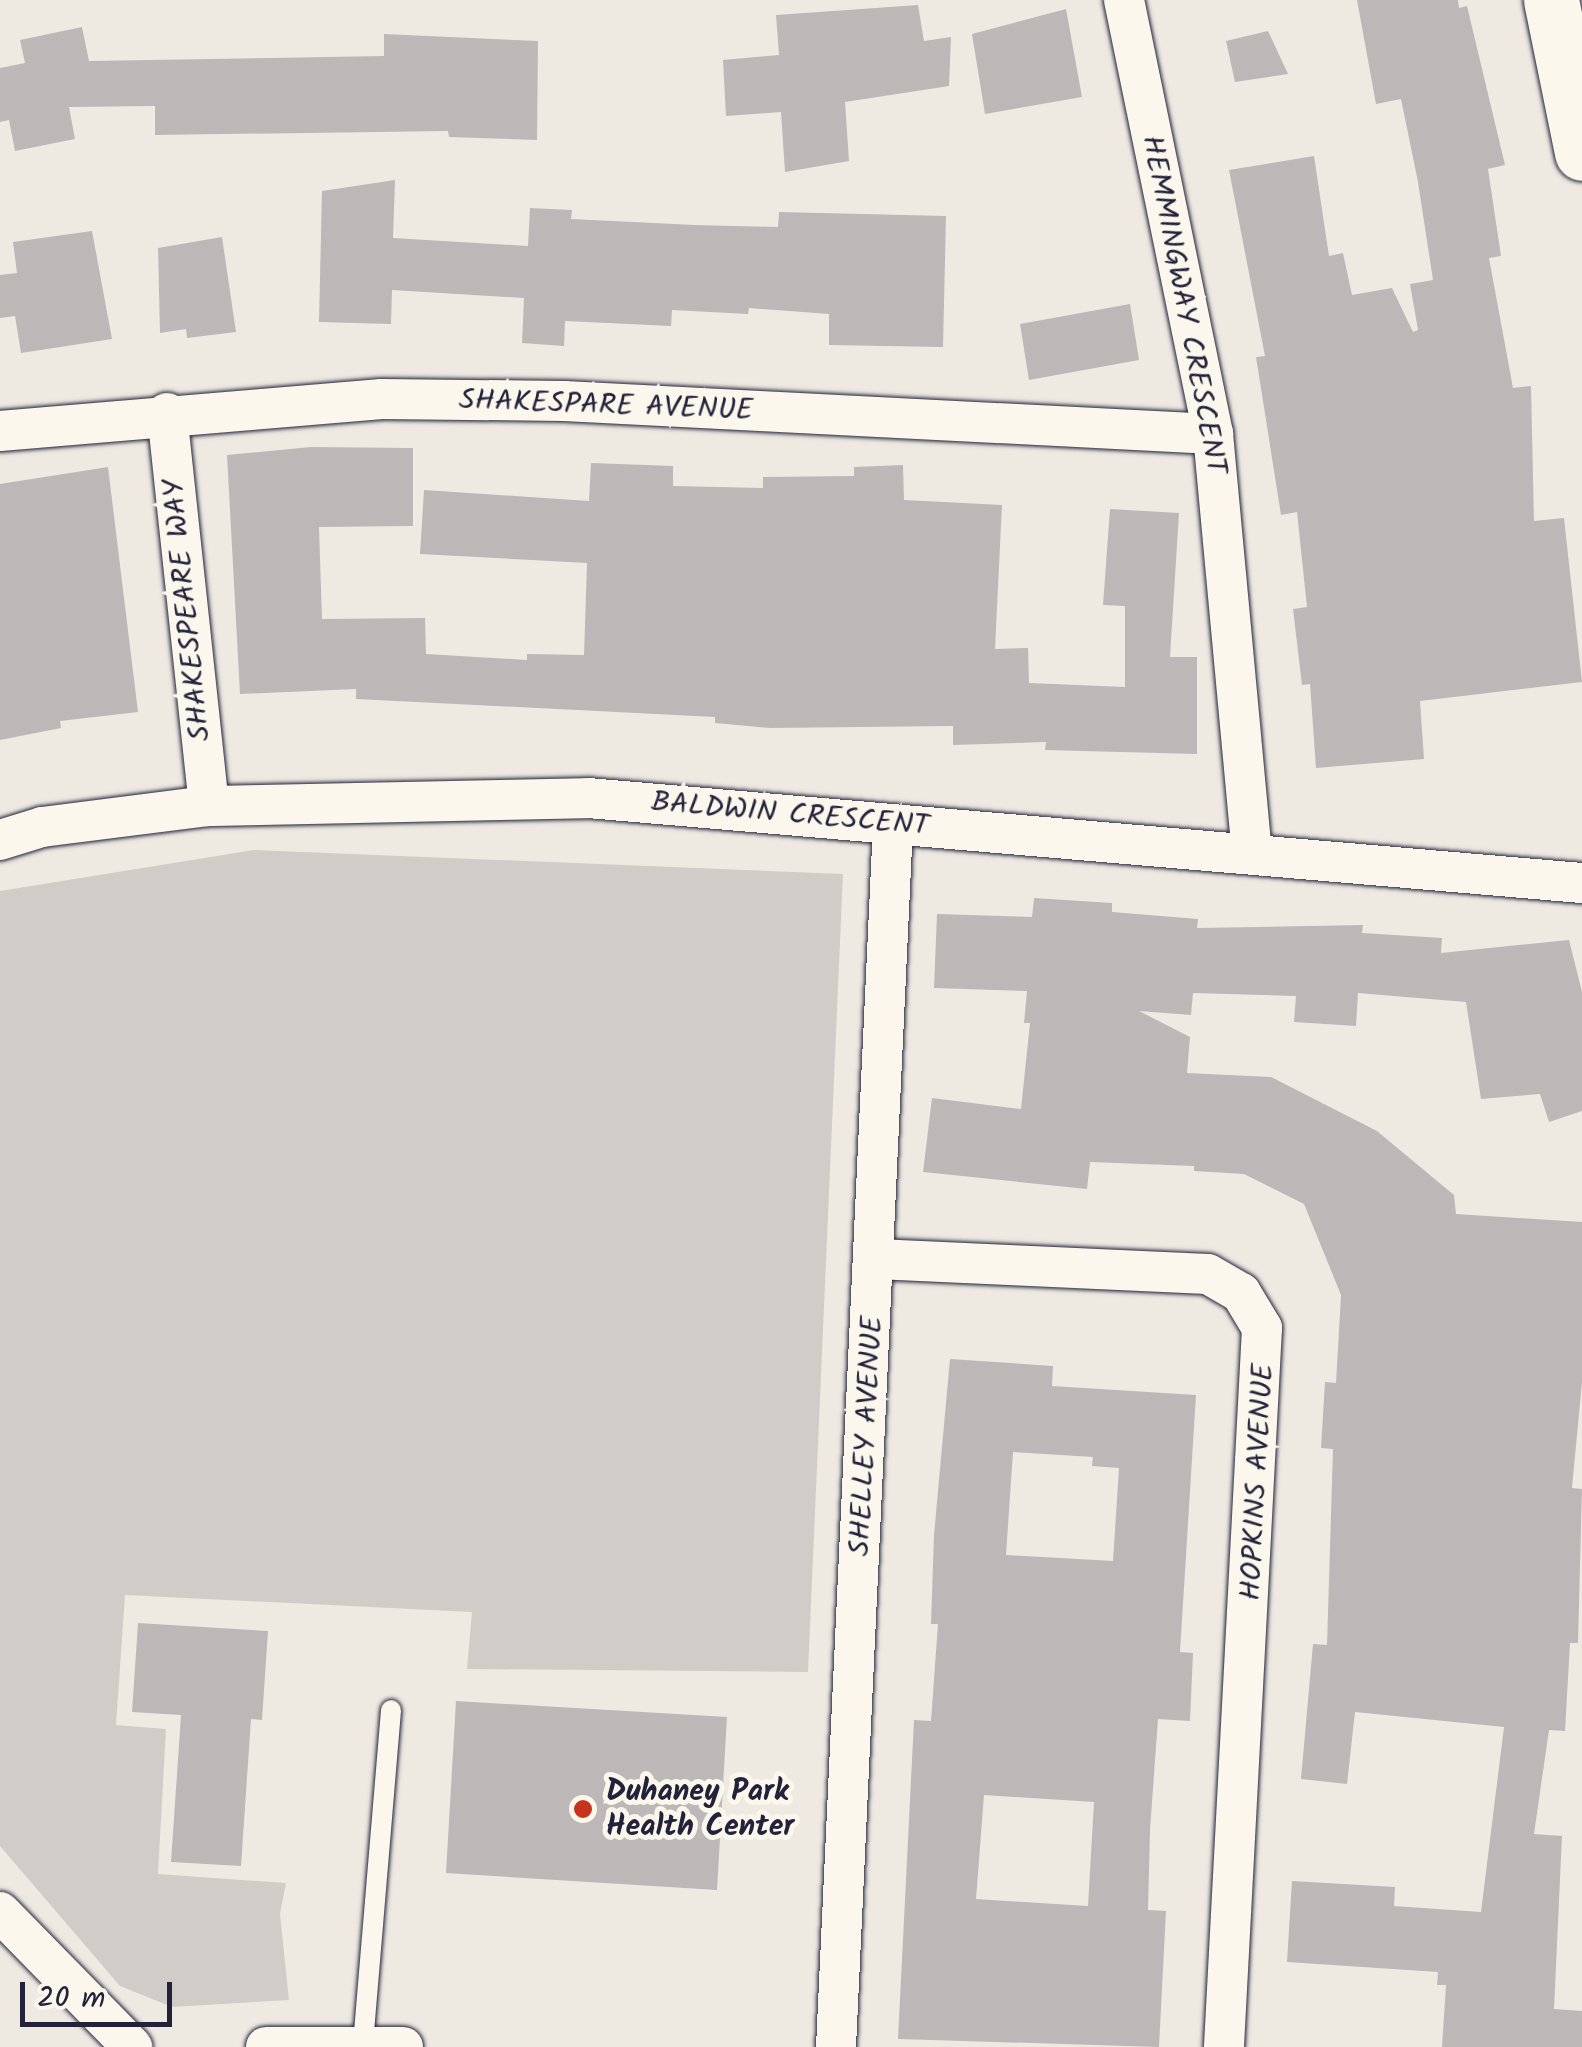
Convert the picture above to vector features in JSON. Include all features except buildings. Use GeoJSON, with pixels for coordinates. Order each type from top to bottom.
{"type":"FeatureCollection","features":[{"type":"Feature","properties":{"kind":"street","name":"HEMMINGWAY CRESCENT"},"geometry":{"type":"LineString","coordinates":[[1124,0],[1213,434],[1252,852]]}},
{"type":"Feature","properties":{"kind":"street"},"geometry":{"type":"LineString","coordinates":[[1551,0],[1582,153]]}},
{"type":"Feature","properties":{"kind":"street","name":"SHAKESPARE AVENUE"},"geometry":{"type":"LineString","coordinates":[[0,430],[167,413],[382,399],[564,401],[1213,434]]}},
{"type":"Feature","properties":{"kind":"street","name":"SHAKESPEARE WAY"},"geometry":{"type":"LineString","coordinates":[[167,413],[209,806]]}},
{"type":"Feature","properties":{"kind":"street","name":"BALDWIN CRESCENT"},"geometry":{"type":"LineString","coordinates":[[0,840],[42,827],[209,806],[588,798],[1582,883]]}},
{"type":"Feature","properties":{"kind":"street","name":"SHELLEY AVENUE"},"geometry":{"type":"LineString","coordinates":[[836,2047],[876,1259],[893,825]]}},
{"type":"Feature","properties":{"kind":"street","name":"HOPKINS AVENUE"},"geometry":{"type":"LineString","coordinates":[[876,1259],[1208,1274],[1241,1293],[1262,1328],[1224,2047]]}},
{"type":"Feature","properties":{"kind":"street"},"geometry":{"type":"LineString","coordinates":[[0,1912],[132,2047]]}},
{"type":"Feature","properties":{"kind":"street"},"geometry":{"type":"LineString","coordinates":[[266,2047],[403,2047]]}},
{"type":"Feature","properties":{"kind":"lane"},"geometry":{"type":"LineString","coordinates":[[363,2044],[392,1710]]}},
{"type":"Feature","properties":{"kind":"shaded area"},"geometry":{"type":"Polygon","coordinates":[[[254,850],[843,874],[808,1672],[467,1669],[472,1612],[125,1595],[116,1725],[166,1729],[158,1874],[286,1883],[280,1914],[289,2000],[172,2007],[120,1986],[0,1846],[0,891],[254,850]]]}},
{"type":"Feature","properties":{"kind":"place","name":"Duhaney Park Health Center"},"geometry":{"type":"Point","coordinates":[583,1809]}}]}
